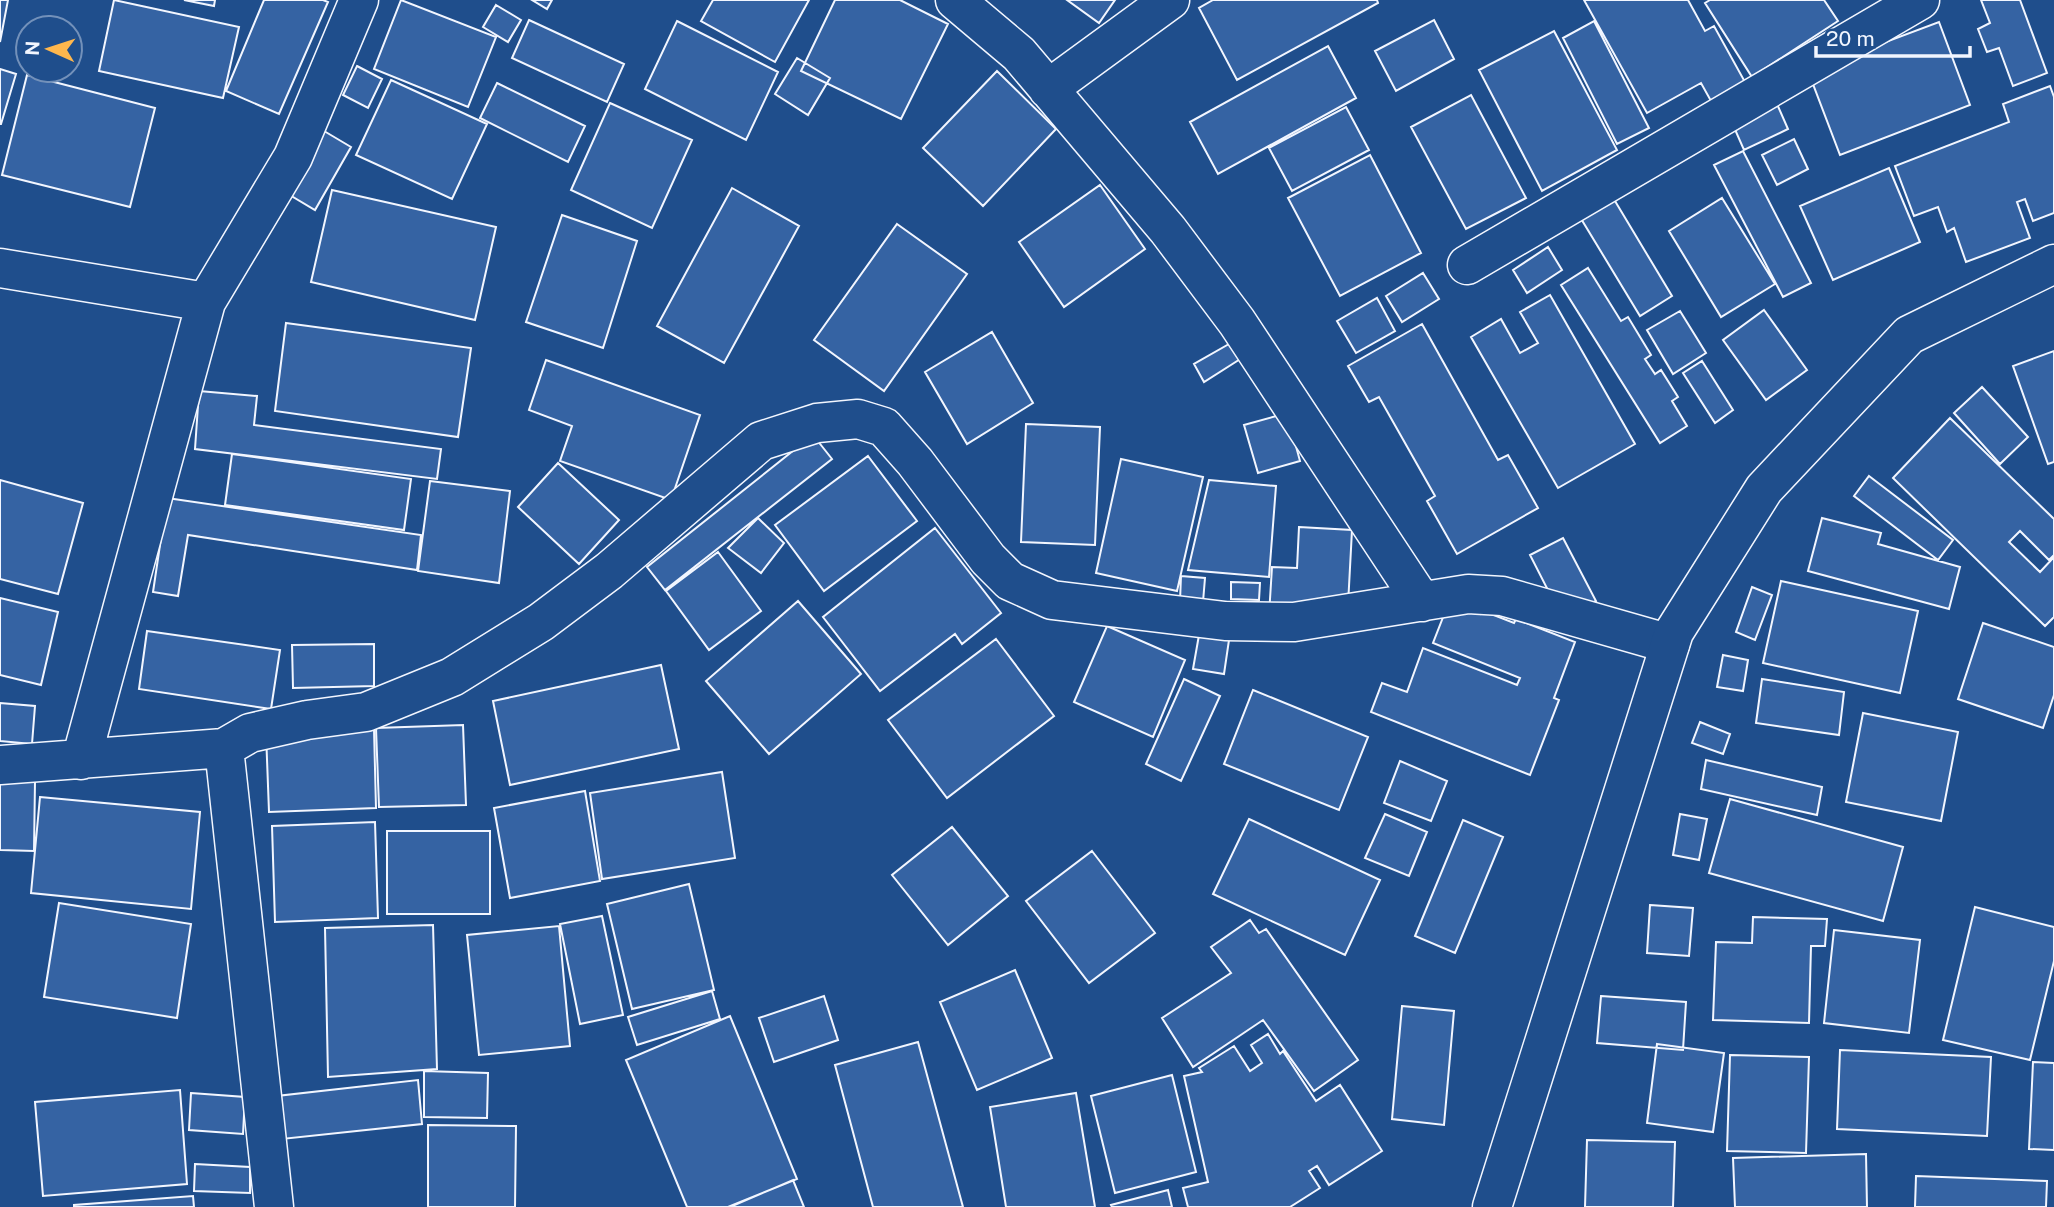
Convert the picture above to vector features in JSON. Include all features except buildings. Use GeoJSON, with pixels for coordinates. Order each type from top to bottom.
{"type":"FeatureCollection","features":[{"type":"Feature","properties":{"kind":"street"},"geometry":{"type":"LineString","coordinates":[[81,760],[206,302],[293,157],[359,0]]}},
{"type":"Feature","properties":{"kind":"street"},"geometry":{"type":"LineString","coordinates":[[955,0],[1019,54],[1168,230],[1237,322],[1422,602]]}},
{"type":"Feature","properties":{"kind":"street"},"geometry":{"type":"LineString","coordinates":[[1048,89],[1170,0]]}},
{"type":"Feature","properties":{"kind":"street"},"geometry":{"type":"LineString","coordinates":[[1467,265],[1920,0]]}},
{"type":"Feature","properties":{"kind":"street"},"geometry":{"type":"LineString","coordinates":[[1484,1204],[1674,632],[1764,489],[1909,335],[2054,264]]}},
{"type":"Feature","properties":{"kind":"street"},"geometry":{"type":"LineString","coordinates":[[0,268],[206,302]]}},
{"type":"Feature","properties":{"kind":"street"},"geometry":{"type":"LineString","coordinates":[[0,765],[223,748],[250,733],[307,720],[366,712],[452,677],[541,622],[609,571],[761,440],[817,423],[858,419],[884,427],[915,462],[988,559],[1010,581],[1052,600],[1225,621],[1294,622],[1468,594],[1502,596],[1670,644]]}},
{"type":"Feature","properties":{"kind":"street"},"geometry":{"type":"LineString","coordinates":[[223,748],[274,1207]]}}]}
